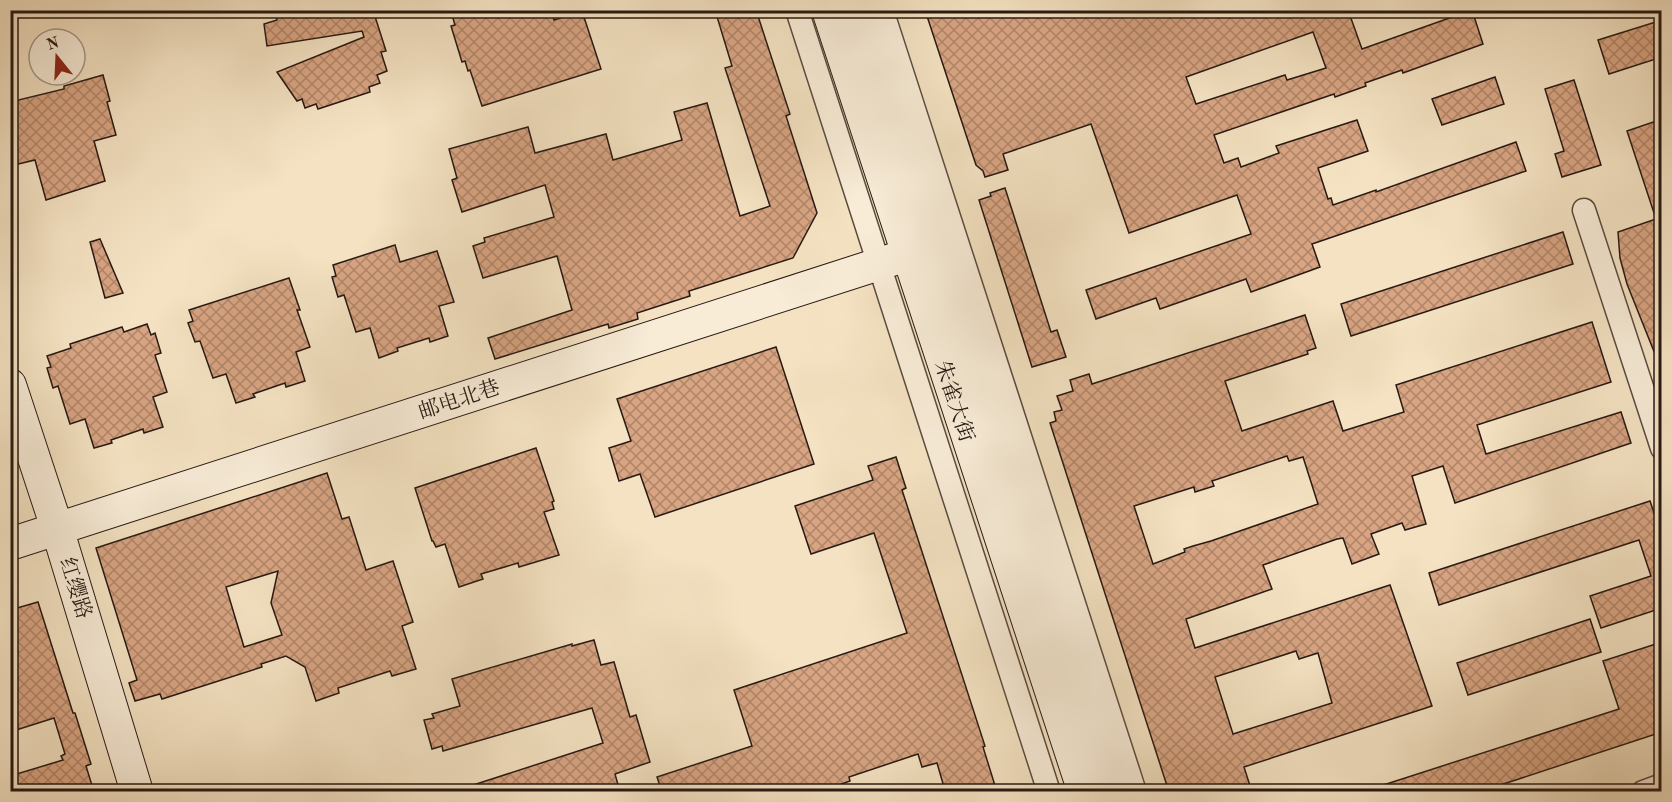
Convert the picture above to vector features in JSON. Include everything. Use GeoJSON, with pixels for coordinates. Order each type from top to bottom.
{"type":"FeatureCollection","features":[{"type":"Feature","properties":{"kind":"main road","name":"朱雀大街"},"geometry":{"type":"LineString","coordinates":[[828,10],[893,260],[1084,792]]}},
{"type":"Feature","properties":{"kind":"main road","name":"朱雀大街"},"geometry":{"type":"LineString","coordinates":[[856,10],[1109,792]]}},
{"type":"Feature","properties":{"kind":"main road","name":"邮电北巷"},"geometry":{"type":"LineString","coordinates":[[10,544],[893,260]]}},
{"type":"Feature","properties":{"kind":"main road","name":"红缨路"},"geometry":{"type":"LineString","coordinates":[[10,385],[57,528],[137,792]]}},
{"type":"Feature","properties":{"kind":"street"},"geometry":{"type":"LineString","coordinates":[[797,10],[893,260],[1049,792]]}},
{"type":"Feature","properties":{"kind":"street"},"geometry":{"type":"LineString","coordinates":[[882,10],[1135,792]]}},
{"type":"Feature","properties":{"kind":"street"},"geometry":{"type":"LineString","coordinates":[[1584,210],[1662,448]]}},
{"type":"Feature","properties":{"kind":"street"},"geometry":{"type":"LineString","coordinates":[[1643,792],[1662,785]]}},
{"type":"Feature","properties":{"kind":"building"},"geometry":{"type":"Polygon","coordinates":[[[289,10],[373,10],[386,51],[381,52],[387,71],[377,75],[380,83],[369,87],[370,92],[318,109],[316,104],[305,108],[302,99],[297,101],[277,72],[364,37],[362,31],[267,46],[264,24],[277,20],[276,13],[289,10]]]}},
{"type":"Feature","properties":{"kind":"building"},"geometry":{"type":"Polygon","coordinates":[[[455,10],[551,10],[554,20],[582,11],[601,69],[482,106],[470,70],[468,71],[465,61],[462,62],[451,26],[455,25],[452,15],[456,14],[455,10]]]}},
{"type":"Feature","properties":{"kind":"building"},"geometry":{"type":"Polygon","coordinates":[[[715,10],[756,10],[790,114],[786,116],[817,213],[793,258],[689,291],[690,296],[637,313],[638,319],[609,328],[608,324],[495,359],[488,338],[572,310],[557,256],[483,278],[473,246],[485,242],[484,238],[554,217],[545,185],[462,212],[452,180],[457,178],[449,149],[528,127],[535,153],[606,134],[613,160],[682,140],[674,112],[707,103],[740,216],[770,206],[725,68],[732,66],[715,10]]]}},
{"type":"Feature","properties":{"kind":"building"},"geometry":{"type":"Polygon","coordinates":[[[925,10],[1348,10],[1362,49],[1472,10],[1483,44],[1403,73],[1402,70],[1365,83],[1366,86],[1335,97],[1334,94],[1214,135],[1224,163],[1238,158],[1241,167],[1279,153],[1276,146],[1357,120],[1368,151],[1318,168],[1328,199],[1331,198],[1333,205],[1516,142],[1526,171],[1312,244],[1320,267],[1251,292],[1246,279],[1160,309],[1156,298],[1096,319],[1086,290],[1251,234],[1237,195],[1129,233],[1091,124],[1003,154],[1008,170],[985,177],[983,171],[976,165],[925,10]],[[1313,32],[1186,77],[1196,104],[1285,75],[1287,80],[1326,68],[1313,32]]]}},
{"type":"Feature","properties":{"kind":"building"},"geometry":{"type":"Polygon","coordinates":[[[1662,20],[1662,57],[1609,74],[1598,40],[1662,20]]]}},
{"type":"Feature","properties":{"kind":"building"},"geometry":{"type":"Polygon","coordinates":[[[103,75],[110,101],[107,102],[116,135],[94,141],[105,181],[46,200],[35,160],[10,166],[10,102],[64,89],[64,87],[87,87],[87,80],[103,75]]]}},
{"type":"Feature","properties":{"kind":"building"},"geometry":{"type":"Polygon","coordinates":[[[1495,77],[1504,104],[1442,125],[1432,99],[1495,77]]]}},
{"type":"Feature","properties":{"kind":"building"},"geometry":{"type":"Polygon","coordinates":[[[1574,80],[1601,165],[1562,177],[1555,154],[1564,151],[1545,89],[1574,80]]]}},
{"type":"Feature","properties":{"kind":"building"},"geometry":{"type":"Polygon","coordinates":[[[1662,119],[1661,369],[1627,284],[1620,258],[1618,232],[1656,219],[1627,131],[1662,119]]]}},
{"type":"Feature","properties":{"kind":"building"},"geometry":{"type":"Polygon","coordinates":[[[1005,188],[1051,332],[1057,330],[1066,357],[1032,367],[979,200],[1005,188]]]}},
{"type":"Feature","properties":{"kind":"building"},"geometry":{"type":"Polygon","coordinates":[[[1563,232],[1573,264],[1351,336],[1341,304],[1563,232]]]}},
{"type":"Feature","properties":{"kind":"building"},"geometry":{"type":"Polygon","coordinates":[[[100,239],[123,293],[105,298],[90,242],[100,239]]]}},
{"type":"Feature","properties":{"kind":"building"},"geometry":{"type":"Polygon","coordinates":[[[395,245],[400,262],[437,251],[454,302],[439,306],[448,336],[430,342],[429,338],[397,348],[398,351],[379,358],[370,328],[356,332],[344,295],[338,297],[332,277],[336,276],[333,265],[395,245]]]}},
{"type":"Feature","properties":{"kind":"building"},"geometry":{"type":"Polygon","coordinates":[[[289,278],[310,347],[296,352],[305,381],[286,387],[285,383],[253,394],[255,397],[236,403],[226,374],[213,378],[200,341],[195,342],[188,323],[193,321],[189,310],[289,278]]]}},
{"type":"Feature","properties":{"kind":"building"},"geometry":{"type":"Polygon","coordinates":[[[1305,315],[1316,348],[1307,351],[1308,354],[1225,381],[1242,431],[1333,401],[1343,431],[1404,412],[1396,385],[1592,322],[1611,382],[1477,425],[1486,454],[1621,412],[1631,443],[1455,503],[1443,466],[1412,476],[1426,524],[1405,530],[1402,523],[1371,534],[1379,554],[1352,564],[1343,538],[1337,539],[1263,565],[1272,589],[1186,619],[1195,648],[1390,585],[1432,706],[1244,767],[1252,792],[1169,792],[1050,423],[1056,421],[1054,412],[1062,410],[1057,396],[1073,391],[1070,380],[1089,374],[1092,384],[1305,315]],[[1287,456],[1212,481],[1214,486],[1195,492],[1194,487],[1134,506],[1153,564],[1185,552],[1184,549],[1318,504],[1303,457],[1289,461],[1287,456]],[[1296,651],[1215,677],[1233,734],[1332,703],[1318,653],[1299,659],[1296,651]]]}},
{"type":"Feature","properties":{"kind":"building"},"geometry":{"type":"Polygon","coordinates":[[[147,324],[151,335],[155,333],[161,353],[155,355],[167,392],[153,397],[163,427],[144,433],[143,429],[111,440],[112,443],[94,448],[85,419],[70,424],[58,386],[53,388],[47,368],[51,367],[47,356],[71,348],[70,344],[122,327],[124,332],[147,324]]]}},
{"type":"Feature","properties":{"kind":"building"},"geometry":{"type":"Polygon","coordinates":[[[776,347],[814,464],[655,517],[640,474],[619,481],[609,448],[631,441],[617,399],[776,347]]]}},
{"type":"Feature","properties":{"kind":"building"},"geometry":{"type":"Polygon","coordinates":[[[536,448],[554,501],[552,502],[554,509],[544,512],[559,555],[519,567],[518,563],[481,574],[483,579],[459,587],[445,544],[436,547],[432,541],[415,488],[536,448]]]}},
{"type":"Feature","properties":{"kind":"building"},"geometry":{"type":"Polygon","coordinates":[[[896,457],[906,488],[902,490],[985,746],[983,747],[997,792],[950,792],[948,786],[944,787],[937,763],[922,767],[918,754],[849,777],[850,781],[819,792],[662,792],[657,777],[752,746],[734,690],[907,633],[874,533],[811,554],[795,506],[873,480],[868,466],[896,457]]]}},
{"type":"Feature","properties":{"kind":"building"},"geometry":{"type":"Polygon","coordinates":[[[327,473],[342,519],[349,517],[366,570],[393,561],[413,622],[402,626],[416,669],[392,676],[390,671],[338,688],[339,693],[316,701],[305,667],[286,656],[261,664],[262,667],[162,699],[160,694],[135,701],[129,683],[137,680],[96,548],[327,473]],[[278,571],[226,587],[244,647],[282,635],[271,603],[278,571]]]}},
{"type":"Feature","properties":{"kind":"building"},"geometry":{"type":"Polygon","coordinates":[[[1650,501],[1662,536],[1662,608],[1601,628],[1590,596],[1651,576],[1639,540],[1439,605],[1429,573],[1650,501]]]}},
{"type":"Feature","properties":{"kind":"building"},"geometry":{"type":"Polygon","coordinates":[[[38,602],[91,764],[86,766],[94,792],[10,792],[10,776],[63,760],[61,756],[65,754],[54,718],[10,732],[10,659],[17,659],[15,653],[18,652],[10,627],[10,610],[38,602]]]}},
{"type":"Feature","properties":{"kind":"building"},"geometry":{"type":"Polygon","coordinates":[[[1590,619],[1601,652],[1468,695],[1457,663],[1590,619]]]}},
{"type":"Feature","properties":{"kind":"building"},"geometry":{"type":"Polygon","coordinates":[[[594,640],[601,665],[614,662],[630,717],[636,715],[650,762],[615,774],[620,792],[465,792],[464,788],[603,743],[592,708],[443,751],[442,746],[432,749],[424,720],[434,718],[432,714],[460,706],[452,679],[572,644],[572,646],[594,640]]]}},
{"type":"Feature","properties":{"kind":"building"},"geometry":{"type":"Polygon","coordinates":[[[1662,642],[1662,732],[1479,792],[1375,792],[1374,788],[1619,709],[1603,661],[1662,642]]]}}]}
